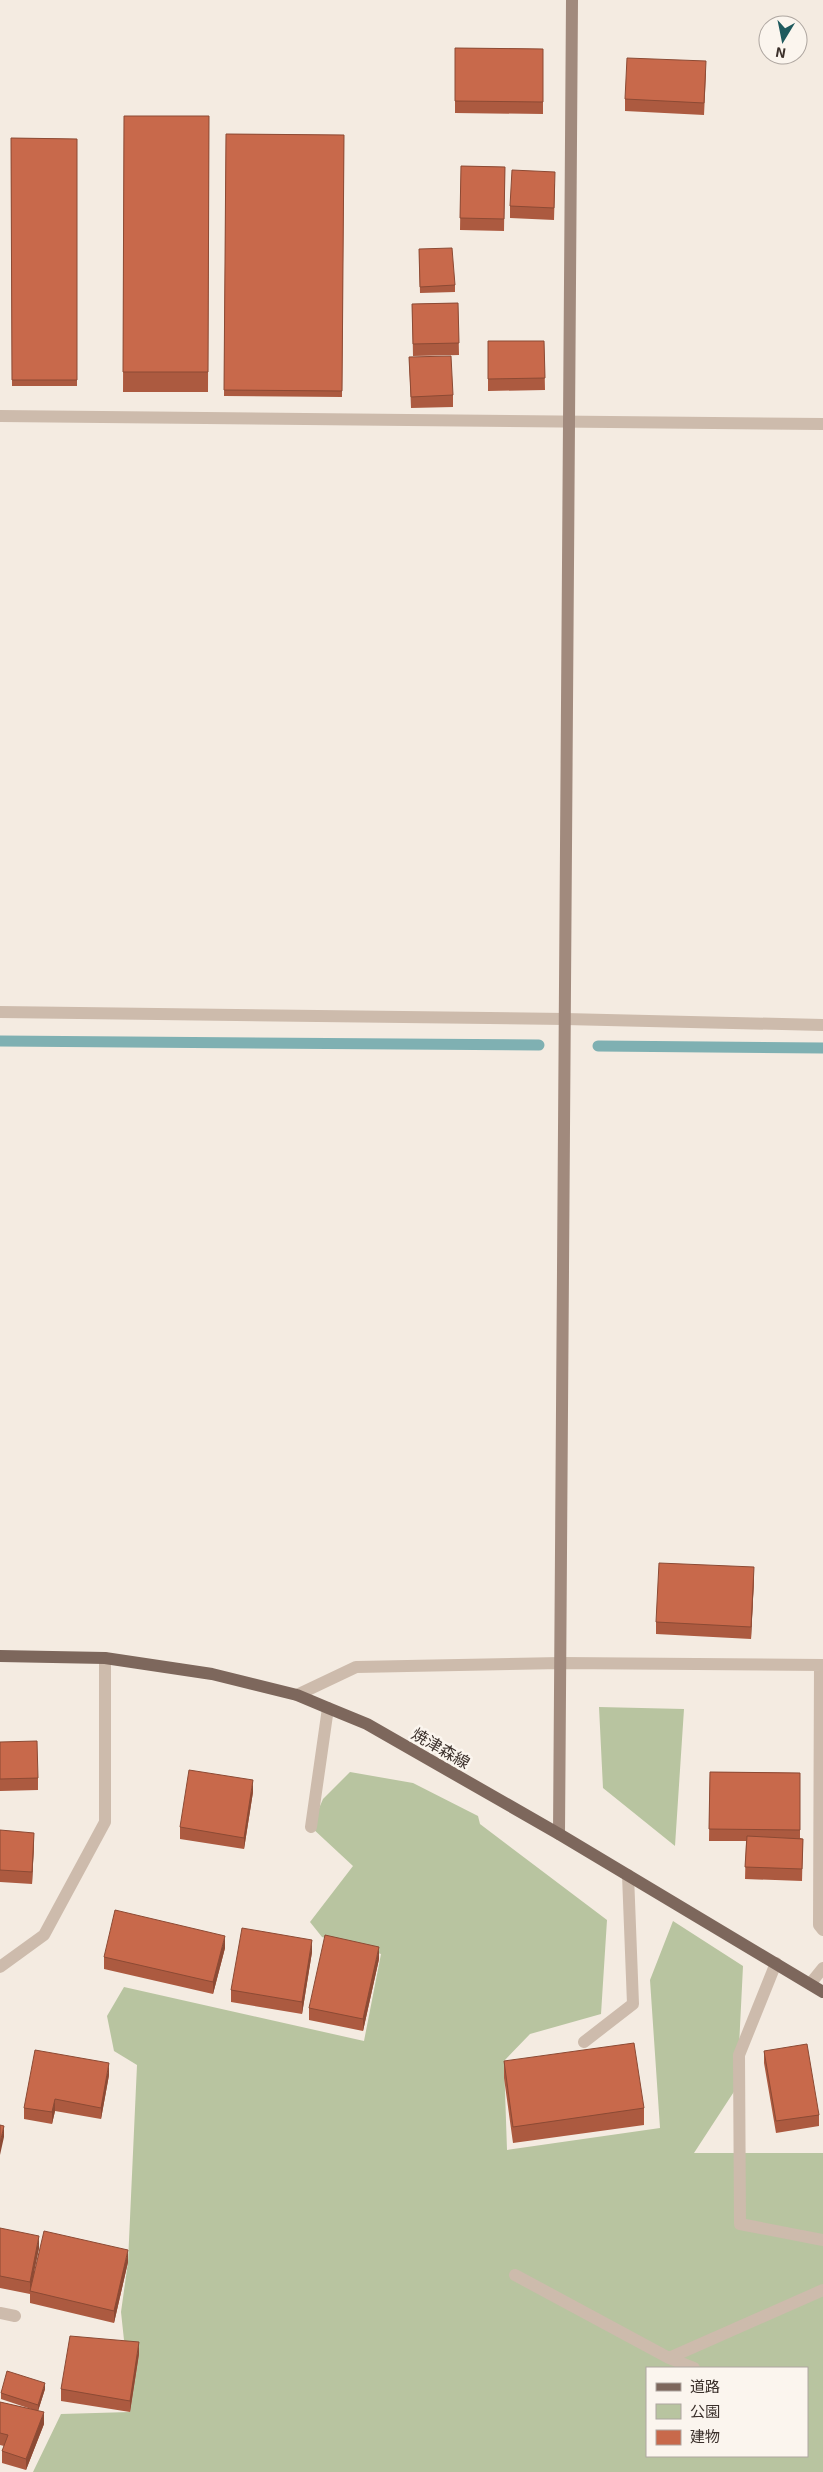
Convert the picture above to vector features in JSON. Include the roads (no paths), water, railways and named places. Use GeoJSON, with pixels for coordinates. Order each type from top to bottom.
{"type":"FeatureCollection","features":[{"type":"Feature","properties":{"kind":"main road","name":"焼津森線"},"geometry":{"type":"LineString","coordinates":[[0,1656],[105,1658],[212,1674],[296,1695],[328,1708],[367,1724],[559,1834],[823,1992]]}},
{"type":"Feature","properties":{"kind":"street"},"geometry":{"type":"LineString","coordinates":[[559,1834],[572,0]]}},
{"type":"Feature","properties":{"kind":"street"},"geometry":{"type":"LineString","coordinates":[[0,416],[823,424]]}},
{"type":"Feature","properties":{"kind":"street"},"geometry":{"type":"LineString","coordinates":[[0,1012],[565,1019],[823,1025]]}},
{"type":"Feature","properties":{"kind":"street"},"geometry":{"type":"LineString","coordinates":[[0,1967],[44,1935],[105,1822],[105,1658]]}},
{"type":"Feature","properties":{"kind":"street"},"geometry":{"type":"LineString","coordinates":[[296,1695],[356,1667],[560,1663],[821,1665],[819,1925],[823,1930]]}},
{"type":"Feature","properties":{"kind":"street"},"geometry":{"type":"LineString","coordinates":[[311,1827],[328,1708]]}},
{"type":"Feature","properties":{"kind":"street"},"geometry":{"type":"LineString","coordinates":[[584,2042],[633,2004],[628,1875]]}},
{"type":"Feature","properties":{"kind":"street"},"geometry":{"type":"LineString","coordinates":[[776,1964],[739,2055],[740,2224],[823,2240]]}},
{"type":"Feature","properties":{"kind":"street"},"geometry":{"type":"LineString","coordinates":[[810,1984],[823,1968]]}},
{"type":"Feature","properties":{"kind":"street"},"geometry":{"type":"LineString","coordinates":[[515,2275],[669,2358],[692,2367]]}},
{"type":"Feature","properties":{"kind":"street"},"geometry":{"type":"LineString","coordinates":[[669,2358],[823,2290]]}},
{"type":"Feature","properties":{"kind":"street"},"geometry":{"type":"LineString","coordinates":[[0,2312],[15,2316]]}},
{"type":"Feature","properties":{"kind":"waterway"},"geometry":{"type":"LineString","coordinates":[[0,1041],[539,1045]]}},
{"type":"Feature","properties":{"kind":"waterway"},"geometry":{"type":"LineString","coordinates":[[598,1046],[823,1048]]}}]}
